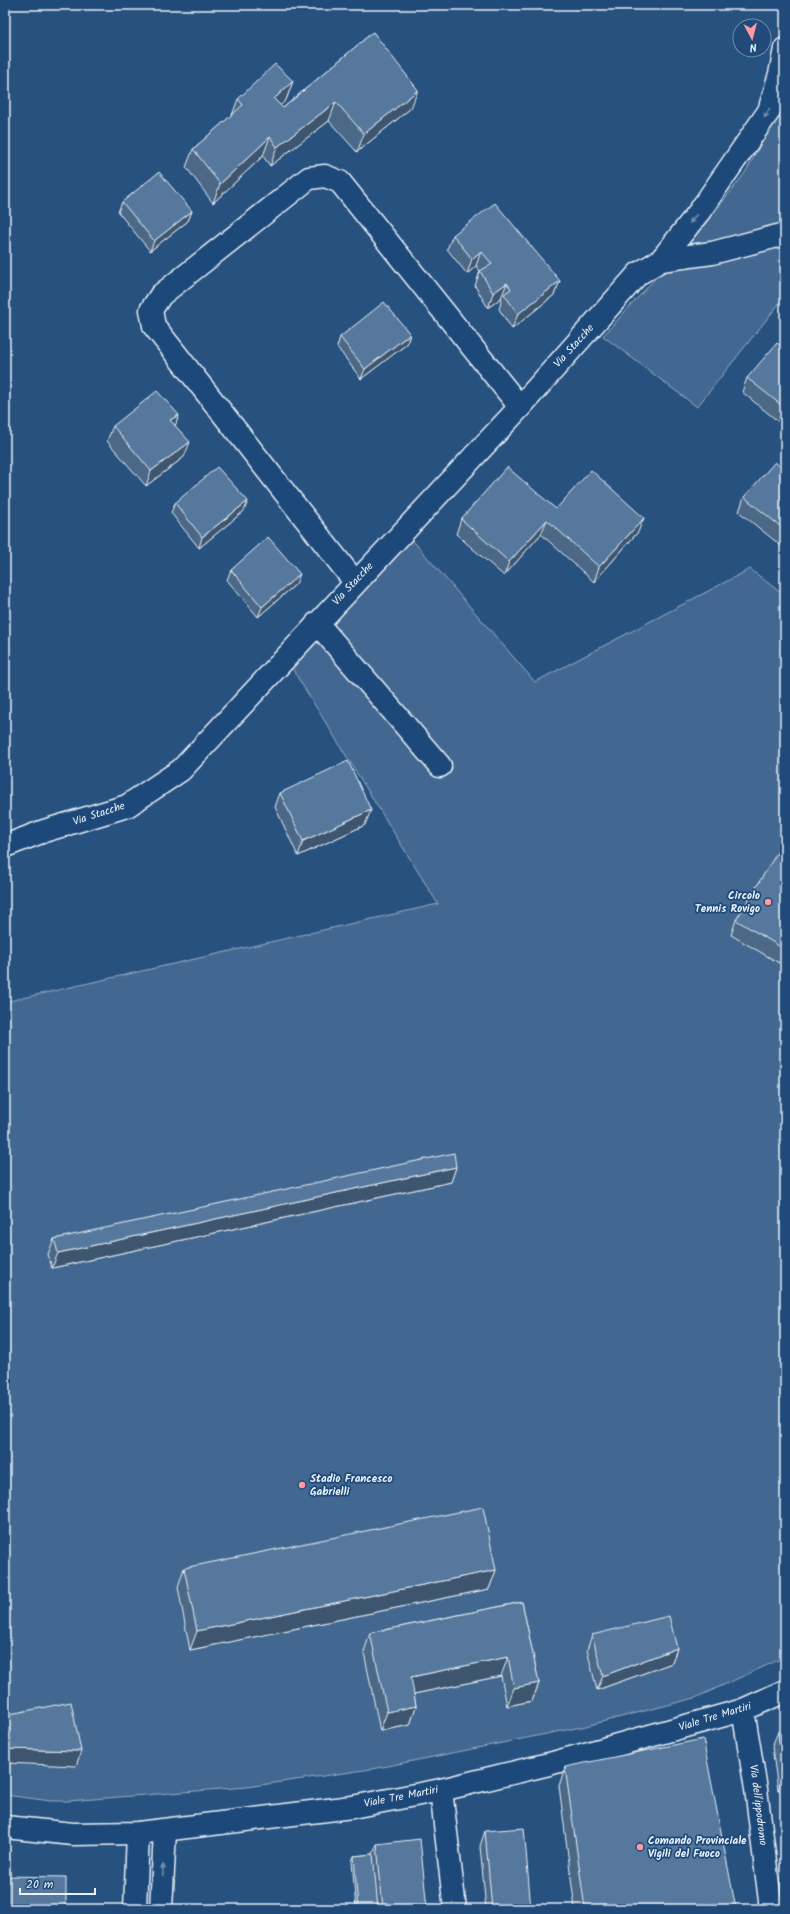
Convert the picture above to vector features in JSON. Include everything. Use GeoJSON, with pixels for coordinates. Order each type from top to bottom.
{"type":"FeatureCollection","features":[{"type":"Feature","properties":{"kind":"street","name":"Via Stacche"},"geometry":{"type":"LineString","coordinates":[[5,846],[44,831],[127,806],[181,770],[520,407],[638,274],[661,260],[699,212],[769,111],[780,74],[785,49]]}},
{"type":"Feature","properties":{"kind":"street"},"geometry":{"type":"LineString","coordinates":[[355,582],[154,326],[151,310],[161,295],[309,178],[325,176],[340,182],[520,407]]}},
{"type":"Feature","properties":{"kind":"street","name":"Via Stacche"},"geometry":{"type":"LineString","coordinates":[[661,260],[712,253],[785,234]]}},
{"type":"Feature","properties":{"kind":"street"},"geometry":{"type":"LineString","coordinates":[[317,623],[440,766]]}},
{"type":"Feature","properties":{"kind":"street","name":"Viale Tre Martiri"},"geometry":{"type":"LineString","coordinates":[[5,1827],[73,1834],[138,1833],[165,1831],[352,1807],[441,1790],[549,1764],[743,1710],[785,1691]]}},
{"type":"Feature","properties":{"kind":"street","name":"Via dell'ippodromo"},"geometry":{"type":"LineString","coordinates":[[743,1710],[775,1903]]}},
{"type":"Feature","properties":{"kind":"street"},"geometry":{"type":"LineString","coordinates":[[441,1790],[455,1909]]}},
{"type":"Feature","properties":{"kind":"street"},"geometry":{"type":"LineString","coordinates":[[161,1909],[165,1831]]}},
{"type":"Feature","properties":{"kind":"street"},"geometry":{"type":"LineString","coordinates":[[135,1909],[138,1833]]}},
{"type":"Feature","properties":{"kind":"shaded area"},"geometry":{"type":"Polygon","coordinates":[[[785,100],[785,301],[782,300],[697,407],[603,336],[709,219],[745,173],[785,100]]]}},
{"type":"Feature","properties":{"kind":"shaded area"},"geometry":{"type":"Polygon","coordinates":[[[408,535],[535,682],[750,569],[785,596],[785,1657],[695,1698],[586,1726],[378,1768],[247,1787],[68,1801],[51,1801],[5,1795],[5,1002],[438,904],[290,665],[408,535]]]}},
{"type":"Feature","properties":{"kind":"building"},"geometry":{"type":"Polygon","coordinates":[[[373,32],[418,90],[364,134],[336,102],[277,147],[270,137],[220,184],[193,149],[243,105],[238,99],[275,64],[293,81],[274,99],[283,108],[373,32]]]}},
{"type":"Feature","properties":{"kind":"building"},"geometry":{"type":"Polygon","coordinates":[[[159,172],[192,211],[154,241],[122,202],[159,172]]]}},
{"type":"Feature","properties":{"kind":"building"},"geometry":{"type":"Polygon","coordinates":[[[495,203],[560,281],[518,314],[504,294],[511,289],[507,283],[493,293],[480,271],[492,264],[481,251],[472,259],[453,235],[495,203]]]}},
{"type":"Feature","properties":{"kind":"building"},"geometry":{"type":"Polygon","coordinates":[[[384,302],[410,334],[365,369],[340,337],[384,302]]]}},
{"type":"Feature","properties":{"kind":"building"},"geometry":{"type":"Polygon","coordinates":[[[777,343],[785,349],[785,408],[747,378],[777,343]]]}},
{"type":"Feature","properties":{"kind":"building"},"geometry":{"type":"Polygon","coordinates":[[[157,391],[179,415],[170,420],[190,442],[151,471],[113,426],[157,391]]]}},
{"type":"Feature","properties":{"kind":"building"},"geometry":{"type":"Polygon","coordinates":[[[775,462],[785,471],[785,530],[744,497],[775,462]]]}},
{"type":"Feature","properties":{"kind":"building"},"geometry":{"type":"Polygon","coordinates":[[[217,467],[248,501],[202,537],[175,503],[217,467]]]}},
{"type":"Feature","properties":{"kind":"building"},"geometry":{"type":"Polygon","coordinates":[[[507,467],[556,509],[591,470],[644,518],[599,567],[547,520],[509,562],[461,519],[507,467]]]}},
{"type":"Feature","properties":{"kind":"building"},"geometry":{"type":"Polygon","coordinates":[[[268,537],[300,574],[262,607],[231,570],[268,537]]]}},
{"type":"Feature","properties":{"kind":"building"},"geometry":{"type":"Polygon","coordinates":[[[348,761],[371,810],[303,841],[280,793],[348,761]]]}},
{"type":"Feature","properties":{"kind":"building","name":"Circolo Tennis Rovigo"},"geometry":{"type":"Polygon","coordinates":[[[780,848],[785,851],[784,949],[736,920],[780,848]]]}},
{"type":"Feature","properties":{"kind":"building"},"geometry":{"type":"Polygon","coordinates":[[[454,1153],[456,1167],[58,1253],[54,1239],[454,1153]]]}},
{"type":"Feature","properties":{"kind":"building"},"geometry":{"type":"Polygon","coordinates":[[[483,1507],[496,1570],[197,1631],[184,1568],[483,1507]]]}},
{"type":"Feature","properties":{"kind":"building"},"geometry":{"type":"Polygon","coordinates":[[[522,1602],[539,1683],[514,1688],[508,1657],[411,1677],[416,1706],[387,1712],[370,1633],[522,1602]]]}},
{"type":"Feature","properties":{"kind":"building"},"geometry":{"type":"Polygon","coordinates":[[[669,1616],[677,1648],[603,1676],[592,1635],[669,1616]]]}},
{"type":"Feature","properties":{"kind":"building"},"geometry":{"type":"Polygon","coordinates":[[[71,1702],[81,1751],[5,1749],[5,1715],[71,1702]]]}},
{"type":"Feature","properties":{"kind":"building"},"geometry":{"type":"Polygon","coordinates":[[[785,1731],[785,1775],[783,1775],[778,1732],[785,1731]]]}},
{"type":"Feature","properties":{"kind":"building","name":"Comando Provinciale Vigili del Fuoco"},"geometry":{"type":"Polygon","coordinates":[[[703,1739],[736,1909],[585,1909],[565,1767],[703,1739]]]}},
{"type":"Feature","properties":{"kind":"building"},"geometry":{"type":"Polygon","coordinates":[[[524,1828],[531,1909],[492,1909],[485,1831],[524,1828]]]}},
{"type":"Feature","properties":{"kind":"building"},"geometry":{"type":"Polygon","coordinates":[[[420,1839],[427,1909],[383,1909],[377,1844],[420,1839]]]}},
{"type":"Feature","properties":{"kind":"building"},"geometry":{"type":"Polygon","coordinates":[[[373,1854],[378,1909],[358,1909],[354,1856],[373,1854]]]}},
{"type":"Feature","properties":{"kind":"building"},"geometry":{"type":"Polygon","coordinates":[[[5,1876],[66,1877],[66,1909],[5,1909],[5,1876]]]}},
{"type":"Feature","properties":{"kind":"place","name":"Circolo Tennis Rovigo"},"geometry":{"type":"Point","coordinates":[768,902]}},
{"type":"Feature","properties":{"kind":"place","name":"Stadio Francesco Gabrielli"},"geometry":{"type":"Point","coordinates":[302,1485]}},
{"type":"Feature","properties":{"kind":"place","name":"Comando Provinciale Vigili del Fuoco"},"geometry":{"type":"Point","coordinates":[640,1847]}}]}
